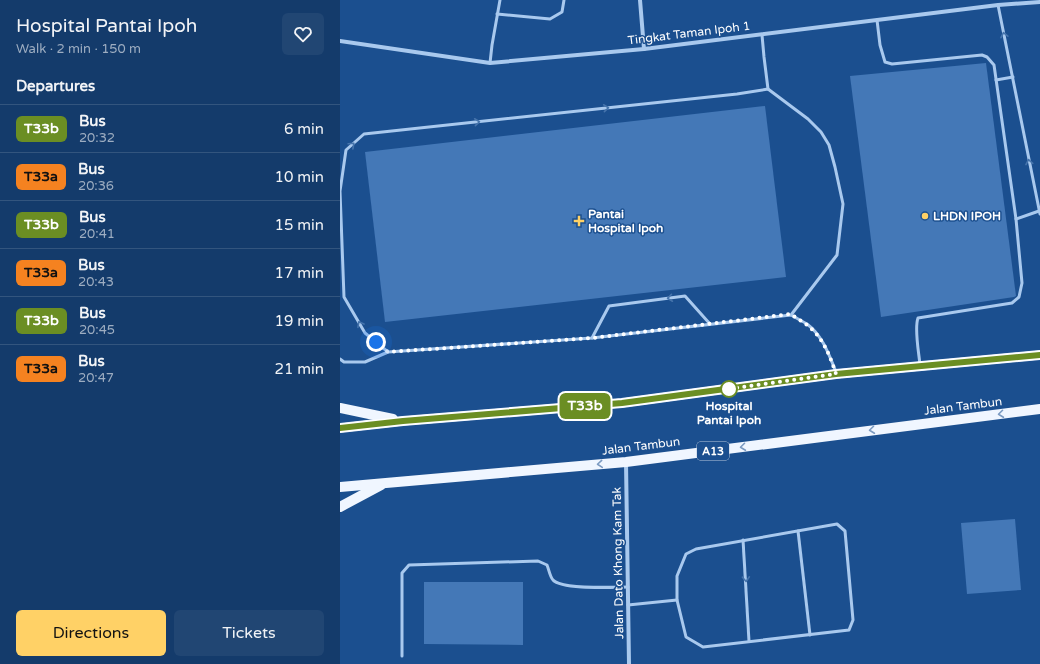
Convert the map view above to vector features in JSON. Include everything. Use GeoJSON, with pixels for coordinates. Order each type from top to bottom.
{"type":"FeatureCollection","features":[{"type":"Feature","properties":{"kind":"main road"},"geometry":{"type":"LineString","coordinates":[[340,428],[403,421],[622,403],[836,374],[1040,355]]}},
{"type":"Feature","properties":{"kind":"main road"},"geometry":{"type":"LineString","coordinates":[[340,408],[403,421]]}},
{"type":"Feature","properties":{"kind":"main road","name":"Jalan Tambun"},"geometry":{"type":"LineString","coordinates":[[340,486],[626,462],[1040,409]]}},
{"type":"Feature","properties":{"kind":"main road"},"geometry":{"type":"LineString","coordinates":[[340,507],[384,483]]}},
{"type":"Feature","properties":{"kind":"street"},"geometry":{"type":"LineString","coordinates":[[640,0],[644,49]]}},
{"type":"Feature","properties":{"kind":"street","name":"Tingkat Taman Ipoh 1"},"geometry":{"type":"LineString","coordinates":[[340,41],[490,63],[644,49],[998,6],[1013,2],[1040,2]]}},
{"type":"Feature","properties":{"kind":"street","name":"Jalan Dato Khong Kam Tak"},"geometry":{"type":"LineString","coordinates":[[626,462],[629,664]]}},
{"type":"Feature","properties":{"kind":"lane"},"geometry":{"type":"LineString","coordinates":[[490,63],[500,0]]}},
{"type":"Feature","properties":{"kind":"lane"},"geometry":{"type":"LineString","coordinates":[[497,14],[550,19],[562,12],[564,0]]}},
{"type":"Feature","properties":{"kind":"lane"},"geometry":{"type":"LineString","coordinates":[[998,6],[1039,213],[1016,219]]}},
{"type":"Feature","properties":{"kind":"lane"},"geometry":{"type":"LineString","coordinates":[[877,20],[880,45],[885,62],[892,64],[982,54],[994,65],[1016,219],[1022,283],[1019,297],[1012,303],[918,318],[917,331],[920,366]]}},
{"type":"Feature","properties":{"kind":"lane"},"geometry":{"type":"LineString","coordinates":[[762,35],[768,89],[808,119],[821,132],[829,145],[843,204],[837,255],[791,314]]}},
{"type":"Feature","properties":{"kind":"lane"},"geometry":{"type":"LineString","coordinates":[[996,80],[1012,77]]}},
{"type":"Feature","properties":{"kind":"lane"},"geometry":{"type":"LineString","coordinates":[[388,352],[365,333],[344,297],[340,191],[346,150],[364,134],[737,94],[768,89]]}},
{"type":"Feature","properties":{"kind":"lane"},"geometry":{"type":"LineString","coordinates":[[592,338],[609,306],[686,296],[710,324]]}},
{"type":"Feature","properties":{"kind":"lane"},"geometry":{"type":"LineString","coordinates":[[340,359],[344,362],[365,362],[388,352],[592,338],[791,314],[808,325],[817,335],[827,350],[836,374]]}},
{"type":"Feature","properties":{"kind":"lane"},"geometry":{"type":"LineString","coordinates":[[837,524],[845,531],[853,620],[849,630],[703,646],[686,637],[677,600],[677,576],[686,554],[696,549],[743,540],[837,524]]}},
{"type":"Feature","properties":{"kind":"lane"},"geometry":{"type":"LineString","coordinates":[[798,531],[810,634]]}},
{"type":"Feature","properties":{"kind":"lane"},"geometry":{"type":"LineString","coordinates":[[743,540],[749,641]]}},
{"type":"Feature","properties":{"kind":"lane"},"geometry":{"type":"LineString","coordinates":[[402,656],[402,573],[409,565],[538,561],[547,565],[553,580],[560,584],[591,587],[628,587]]}},
{"type":"Feature","properties":{"kind":"lane"},"geometry":{"type":"LineString","coordinates":[[628,605],[677,600]]}},
{"type":"Feature","properties":{"kind":"building"},"geometry":{"type":"Polygon","coordinates":[[[986,63],[1016,296],[881,317],[850,76],[986,63]]]}},
{"type":"Feature","properties":{"kind":"building"},"geometry":{"type":"Polygon","coordinates":[[[765,106],[786,277],[385,322],[365,152],[765,106]]]}},
{"type":"Feature","properties":{"kind":"building"},"geometry":{"type":"Polygon","coordinates":[[[1015,519],[1021,590],[967,594],[961,523],[1015,519]]]}},
{"type":"Feature","properties":{"kind":"building"},"geometry":{"type":"Polygon","coordinates":[[[424,582],[523,582],[523,645],[424,644],[424,582]]]}},
{"type":"Feature","properties":{"kind":"bus line","name":"T33b"},"geometry":{"type":"LineString","coordinates":[[340,428],[403,421],[622,403],[836,374],[1040,355]]}},
{"type":"Feature","properties":{"kind":"place","name":"LHDN IPOH"},"geometry":{"type":"Point","coordinates":[925,216]}},
{"type":"Feature","properties":{"kind":"place","name":"Pantai Hospital Ipoh"},"geometry":{"type":"Point","coordinates":[579,221]}},
{"type":"Feature","properties":{"kind":"place","name":"Hospital Pantai Ipoh"},"geometry":{"type":"Point","coordinates":[729,389]}},
{"type":"Feature","properties":{"kind":"route"},"geometry":{"type":"LineString","coordinates":[[376,342],[388,352],[592,338],[791,314],[808,325],[817,335],[827,350],[836,374],[729,389]]}}]}
